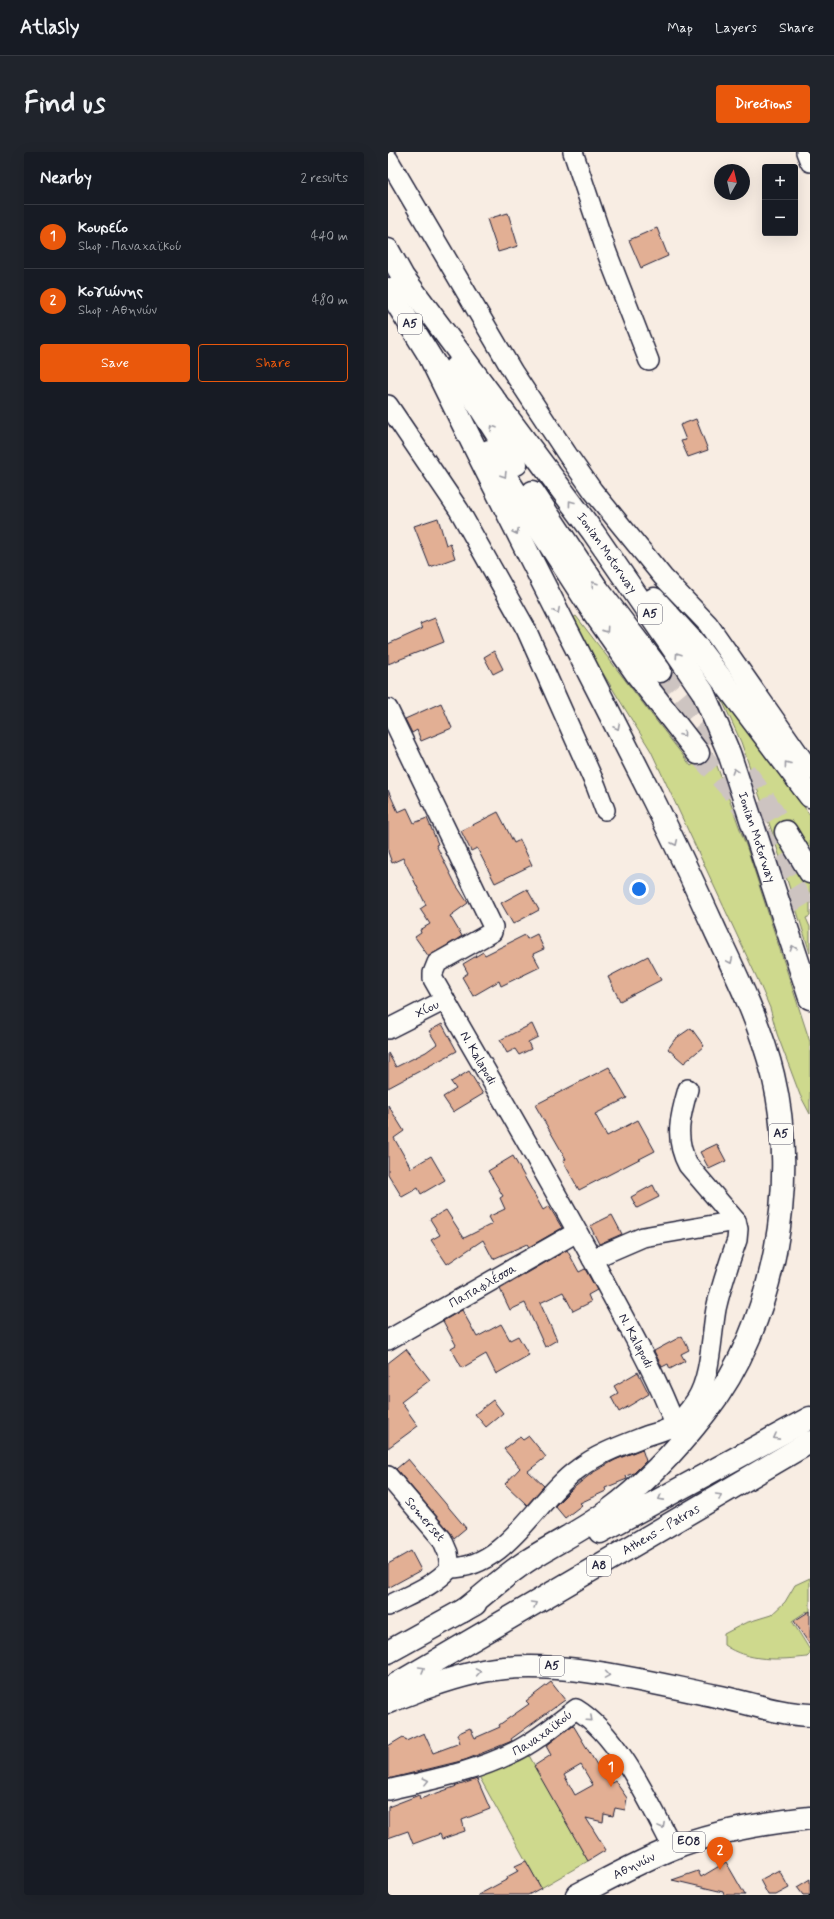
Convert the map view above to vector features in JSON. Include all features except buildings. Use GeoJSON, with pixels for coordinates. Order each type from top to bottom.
{"type":"FeatureCollection","features":[{"type":"Feature","properties":{"kind":"main road","name":"Ionian Motorway"},"geometry":{"type":"LineString","coordinates":[[388,250],[396,283],[431,358]]}},
{"type":"Feature","properties":{"kind":"main road","name":"Ionian Motorway"},"geometry":{"type":"LineString","coordinates":[[396,283],[594,532],[703,692],[729,753],[810,998]]}},
{"type":"Feature","properties":{"kind":"main road"},"geometry":{"type":"LineString","coordinates":[[396,283],[450,360],[546,513],[596,587],[660,671]]}},
{"type":"Feature","properties":{"kind":"main road"},"geometry":{"type":"LineString","coordinates":[[431,358],[588,604],[636,674],[698,753]]}},
{"type":"Feature","properties":{"kind":"main road","name":"Α5"},"geometry":{"type":"LineString","coordinates":[[388,1652],[463,1611],[522,1564],[607,1512],[642,1482],[678,1446],[709,1410],[734,1368],[752,1330],[767,1287],[778,1244],[783,1198],[783,1159],[773,1076],[756,1021],[729,959],[672,838],[493,486],[431,358]]}},
{"type":"Feature","properties":{"kind":"main road"},"geometry":{"type":"LineString","coordinates":[[594,532],[695,644],[810,796]]}},
{"type":"Feature","properties":{"kind":"main road"},"geometry":{"type":"LineString","coordinates":[[786,832],[810,872]]}},
{"type":"Feature","properties":{"kind":"main road","name":"Athens - Patras"},"geometry":{"type":"LineString","coordinates":[[463,1611],[623,1518],[810,1418]]}},
{"type":"Feature","properties":{"kind":"main road","name":"Athens - Patras"},"geometry":{"type":"LineString","coordinates":[[388,1689],[810,1442]]}},
{"type":"Feature","properties":{"kind":"main road","name":"Α5"},"geometry":{"type":"LineString","coordinates":[[388,1702],[435,1684],[475,1672],[521,1667],[550,1666],[610,1675],[718,1696],[810,1700]]}},
{"type":"Feature","properties":{"kind":"main road"},"geometry":{"type":"LineString","coordinates":[[718,1696],[774,1711],[810,1715]]}},
{"type":"Feature","properties":{"kind":"main road","name":"Αθηνών"},"geometry":{"type":"LineString","coordinates":[[577,1895],[674,1848],[701,1838],[743,1829],[810,1818]]}},
{"type":"Feature","properties":{"kind":"street"},"geometry":{"type":"LineString","coordinates":[[388,156],[401,152]]}},
{"type":"Feature","properties":{"kind":"street"},"geometry":{"type":"LineString","coordinates":[[573,152],[607,254],[649,361]]}},
{"type":"Feature","properties":{"kind":"street"},"geometry":{"type":"LineString","coordinates":[[806,152],[810,162]]}},
{"type":"Feature","properties":{"kind":"street"},"geometry":{"type":"LineString","coordinates":[[388,159],[513,372],[567,454],[593,491],[653,566],[708,624],[810,770]]}},
{"type":"Feature","properties":{"kind":"street"},"geometry":{"type":"LineString","coordinates":[[388,405],[459,510],[526,629],[596,786],[604,810]]}},
{"type":"Feature","properties":{"kind":"street","name":"N. Kalapodi"},"geometry":{"type":"LineString","coordinates":[[388,709],[493,927],[492,932],[435,966],[433,980],[592,1259],[641,1350],[675,1425]]}},
{"type":"Feature","properties":{"kind":"street","name":"Χίου"},"geometry":{"type":"LineString","coordinates":[[388,1029],[445,1000]]}},
{"type":"Feature","properties":{"kind":"street"},"geometry":{"type":"LineString","coordinates":[[388,1606],[430,1584],[443,1576],[450,1568],[464,1568],[504,1544],[527,1522],[563,1481],[578,1468],[621,1446],[675,1425],[695,1401],[702,1387],[717,1307],[737,1240],[738,1229],[736,1222],[693,1171],[682,1154],[679,1125],[688,1089]]}},
{"type":"Feature","properties":{"kind":"street"},"geometry":{"type":"LineString","coordinates":[[592,1259],[643,1237],[736,1222]]}},
{"type":"Feature","properties":{"kind":"street","name":"Παπαφλέσσα"},"geometry":{"type":"LineString","coordinates":[[388,1340],[577,1232]]}},
{"type":"Feature","properties":{"kind":"street","name":"Somerset"},"geometry":{"type":"LineString","coordinates":[[388,1476],[442,1539],[448,1553],[450,1568]]}},
{"type":"Feature","properties":{"kind":"street","name":"Παναχαϊκού"},"geometry":{"type":"LineString","coordinates":[[388,1790],[441,1777],[498,1760],[527,1745],[576,1709],[598,1726],[617,1751],[644,1794],[674,1848]]}},
{"type":"Feature","properties":{"kind":"green space"},"geometry":{"type":"Polygon","coordinates":[[[576,616],[691,766],[712,752],[748,851],[810,1042],[810,1114],[800,1095],[777,1034],[770,1008],[757,978],[651,751],[588,649],[573,618],[576,616]]]}},
{"type":"Feature","properties":{"kind":"green space"},"geometry":{"type":"Polygon","coordinates":[[[708,669],[758,745],[810,815],[810,859],[781,835],[810,886],[810,916],[806,918],[810,927],[810,953],[771,829],[741,742],[708,669]]]}},
{"type":"Feature","properties":{"kind":"green space"},"geometry":{"type":"Polygon","coordinates":[[[810,1578],[810,1615],[807,1611],[792,1621],[810,1650],[810,1654],[807,1657],[775,1659],[754,1657],[733,1651],[724,1645],[724,1634],[745,1623],[771,1615],[785,1602],[795,1585],[810,1578]]]}},
{"type":"Feature","properties":{"kind":"green space"},"geometry":{"type":"Polygon","coordinates":[[[526,1750],[588,1861],[541,1888],[476,1771],[526,1750]]]}},
{"type":"Feature","properties":{"kind":"tunnel"},"geometry":{"type":"LineString","coordinates":[[660,671],[750,778],[786,832]]}},
{"type":"Feature","properties":{"kind":"tunnel"},"geometry":{"type":"LineString","coordinates":[[698,753],[732,790],[810,914]]}},
{"type":"Feature","properties":{"kind":"place","name":"Κουρείο"},"geometry":{"type":"Point","coordinates":[611,1787]}},
{"type":"Feature","properties":{"kind":"place","name":"Κογιώνης"},"geometry":{"type":"Point","coordinates":[720,1870]}}]}
